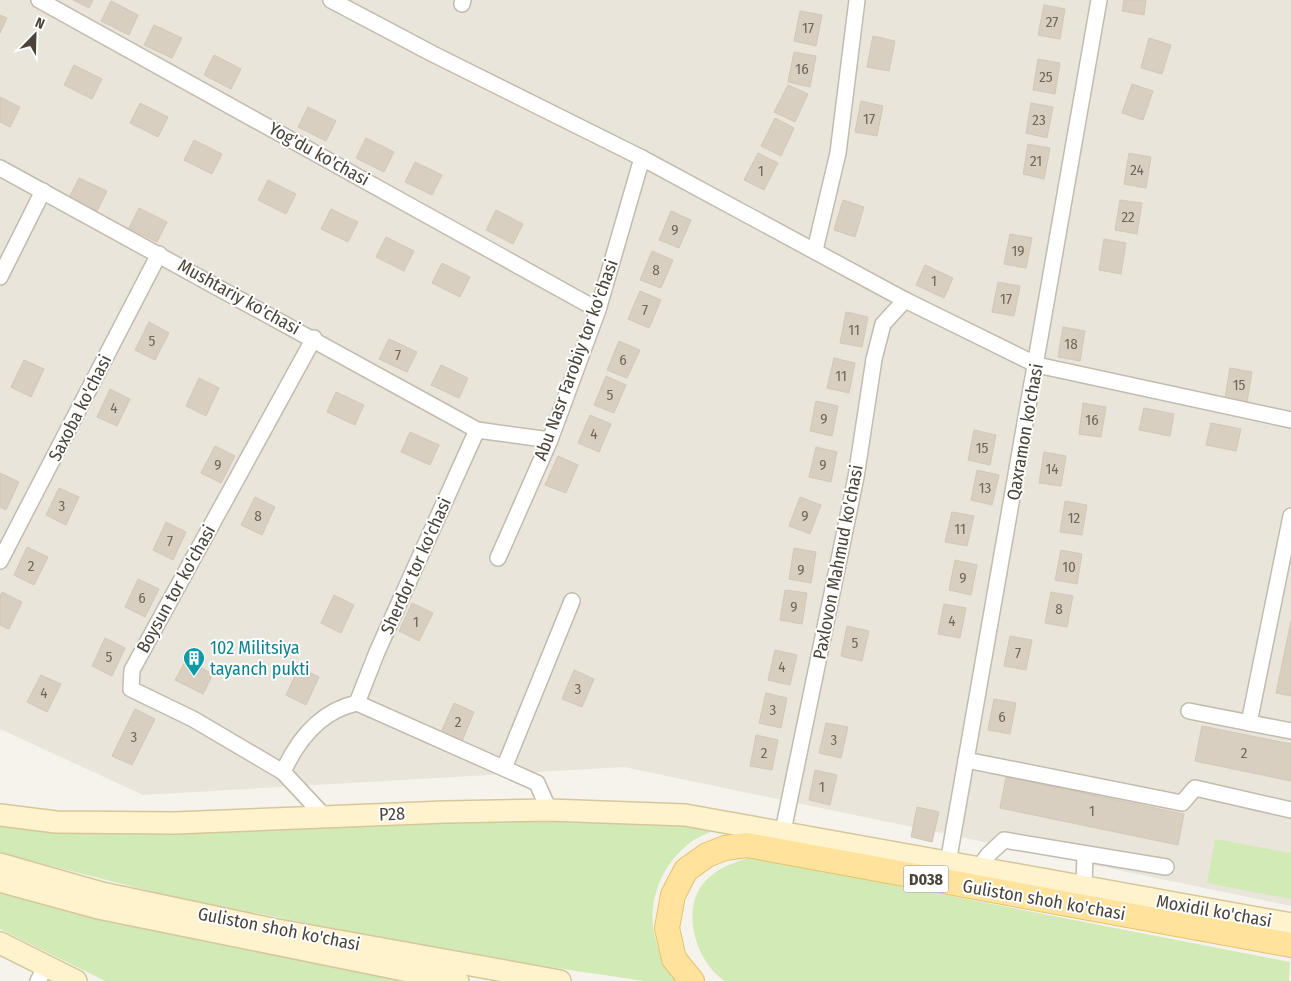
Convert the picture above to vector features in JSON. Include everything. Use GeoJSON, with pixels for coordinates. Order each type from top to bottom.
{"type":"FeatureCollection","features":[{"type":"Feature","properties":{"kind":"main road","name":"Р28"},"geometry":{"type":"LineString","coordinates":[[0,815],[56,822],[174,823],[549,810],[685,814],[783,831]]}},
{"type":"Feature","properties":{"kind":"main road","name":"Moxidil ko'chasi"},"geometry":{"type":"LineString","coordinates":[[783,831],[948,863],[1291,924]]}},
{"type":"Feature","properties":{"kind":"main road","name":"Guliston shoh ko'chasi"},"geometry":{"type":"LineString","coordinates":[[692,981],[674,959],[667,928],[673,895],[686,870],[707,855],[725,848],[747,845],[1291,946]]}},
{"type":"Feature","properties":{"kind":"main road","name":"Guliston shoh ko'chasi"},"geometry":{"type":"LineString","coordinates":[[0,864],[102,893],[272,929],[560,981]]}},
{"type":"Feature","properties":{"kind":"main road","name":"Guliston shoh ko'chasi"},"geometry":{"type":"LineString","coordinates":[[0,881],[98,908],[458,981]]}},
{"type":"Feature","properties":{"kind":"main road"},"geometry":{"type":"LineString","coordinates":[[0,944],[42,974],[76,981]]}},
{"type":"Feature","properties":{"kind":"street","name":"Yog'du ko'chasi"},"geometry":{"type":"LineString","coordinates":[[39,0],[598,310]]}},
{"type":"Feature","properties":{"kind":"street"},"geometry":{"type":"LineString","coordinates":[[331,0],[433,54],[642,158],[905,300],[1037,365],[1291,420]]}},
{"type":"Feature","properties":{"kind":"street"},"geometry":{"type":"LineString","coordinates":[[815,250],[838,153],[857,0]]}},
{"type":"Feature","properties":{"kind":"street","name":"Qaxramon ko'chasi"},"geometry":{"type":"LineString","coordinates":[[948,863],[1037,365],[1099,0]]}},
{"type":"Feature","properties":{"kind":"street","name":"Abu Nasr Farobiy tor ko'chasi"},"geometry":{"type":"LineString","coordinates":[[498,558],[550,440],[598,310],[642,158]]}},
{"type":"Feature","properties":{"kind":"street","name":"Mushtariy ko'chasi"},"geometry":{"type":"LineString","coordinates":[[0,168],[314,338],[477,430]]}},
{"type":"Feature","properties":{"kind":"street"},"geometry":{"type":"LineString","coordinates":[[0,277],[43,191]]}},
{"type":"Feature","properties":{"kind":"street","name":"Saxoba ko'chasi"},"geometry":{"type":"LineString","coordinates":[[0,561],[159,254]]}},
{"type":"Feature","properties":{"kind":"street","name":"Paxlovon Mahmud ko'chasi"},"geometry":{"type":"LineString","coordinates":[[783,831],[856,477],[874,359],[883,324],[905,300]]}},
{"type":"Feature","properties":{"kind":"street","name":"Boysun tor ko'chasi"},"geometry":{"type":"LineString","coordinates":[[283,772],[193,719],[131,689],[132,670],[314,338]]}},
{"type":"Feature","properties":{"kind":"street"},"geometry":{"type":"LineString","coordinates":[[477,430],[550,440]]}},
{"type":"Feature","properties":{"kind":"street","name":"Sherdor tor ko'chasi"},"geometry":{"type":"LineString","coordinates":[[357,703],[377,652],[477,430]]}},
{"type":"Feature","properties":{"kind":"street"},"geometry":{"type":"LineString","coordinates":[[1249,723],[1287,554],[1291,516]]}},
{"type":"Feature","properties":{"kind":"street"},"geometry":{"type":"LineString","coordinates":[[504,768],[572,601]]}},
{"type":"Feature","properties":{"kind":"street"},"geometry":{"type":"LineString","coordinates":[[325,817],[283,772],[292,752],[313,724],[341,706],[357,703],[537,783],[549,810]]}},
{"type":"Feature","properties":{"kind":"street"},"geometry":{"type":"LineString","coordinates":[[1189,711],[1291,731]]}},
{"type":"Feature","properties":{"kind":"street"},"geometry":{"type":"LineString","coordinates":[[966,760],[1182,803],[1195,788],[1291,810]]}},
{"type":"Feature","properties":{"kind":"street"},"geometry":{"type":"LineString","coordinates":[[979,868],[988,855],[1004,840],[1166,867]]}},
{"type":"Feature","properties":{"kind":"street"},"geometry":{"type":"LineString","coordinates":[[1084,887],[1085,854]]}},
{"type":"Feature","properties":{"kind":"shaded area"},"geometry":{"type":"Polygon","coordinates":[[[0,0],[1291,0],[1291,906],[624,767],[143,795],[0,729],[0,0]]]}},
{"type":"Feature","properties":{"kind":"green space"},"geometry":{"type":"Polygon","coordinates":[[[685,820],[719,828],[697,838],[683,849],[666,870],[659,882],[655,896],[653,923],[655,937],[663,960],[676,981],[644,981],[449,952],[162,894],[0,853],[0,825],[685,820]]]}},
{"type":"Feature","properties":{"kind":"green space"},"geometry":{"type":"Polygon","coordinates":[[[1215,839],[1291,853],[1291,899],[1207,883],[1215,839]]]}},
{"type":"Feature","properties":{"kind":"green space"},"geometry":{"type":"Polygon","coordinates":[[[748,858],[1290,962],[1289,981],[725,981],[715,973],[700,950],[695,937],[693,909],[696,896],[707,879],[723,868],[748,858]]]}},
{"type":"Feature","properties":{"kind":"green space"},"geometry":{"type":"Polygon","coordinates":[[[0,892],[100,918],[250,951],[401,981],[105,981],[0,929],[0,892]]]}},
{"type":"Feature","properties":{"kind":"building"},"geometry":{"type":"Polygon","coordinates":[[[73,0],[93,0],[89,8],[73,0]]]}},
{"type":"Feature","properties":{"kind":"building"},"geometry":{"type":"Polygon","coordinates":[[[1124,0],[1146,0],[1144,15],[1122,11],[1124,0]]]}},
{"type":"Feature","properties":{"kind":"building"},"geometry":{"type":"Polygon","coordinates":[[[111,1],[138,15],[129,35],[101,21],[111,1]]]}},
{"type":"Feature","properties":{"kind":"building"},"geometry":{"type":"Polygon","coordinates":[[[1044,5],[1065,9],[1060,39],[1038,35],[1044,5]]]}},
{"type":"Feature","properties":{"kind":"building"},"geometry":{"type":"Polygon","coordinates":[[[800,11],[822,15],[816,46],[794,41],[800,11]]]}},
{"type":"Feature","properties":{"kind":"building"},"geometry":{"type":"Polygon","coordinates":[[[0,15],[7,18],[0,33],[0,15]]]}},
{"type":"Feature","properties":{"kind":"building"},"geometry":{"type":"Polygon","coordinates":[[[154,25],[182,38],[172,58],[144,45],[154,25]]]}},
{"type":"Feature","properties":{"kind":"building"},"geometry":{"type":"Polygon","coordinates":[[[873,36],[895,41],[889,71],[867,67],[873,36]]]}},
{"type":"Feature","properties":{"kind":"building"},"geometry":{"type":"Polygon","coordinates":[[[1149,38],[1171,45],[1162,74],[1141,68],[1149,38]]]}},
{"type":"Feature","properties":{"kind":"building"},"geometry":{"type":"Polygon","coordinates":[[[794,52],[816,56],[810,87],[788,82],[794,52]]]}},
{"type":"Feature","properties":{"kind":"building"},"geometry":{"type":"Polygon","coordinates":[[[214,55],[241,69],[231,89],[204,75],[214,55]]]}},
{"type":"Feature","properties":{"kind":"building"},"geometry":{"type":"Polygon","coordinates":[[[1038,59],[1060,63],[1055,94],[1033,90],[1038,59]]]}},
{"type":"Feature","properties":{"kind":"building"},"geometry":{"type":"Polygon","coordinates":[[[74,65],[102,79],[92,99],[64,85],[74,65]]]}},
{"type":"Feature","properties":{"kind":"building"},"geometry":{"type":"Polygon","coordinates":[[[1132,84],[1153,91],[1143,120],[1122,113],[1132,84]]]}},
{"type":"Feature","properties":{"kind":"building"},"geometry":{"type":"Polygon","coordinates":[[[788,85],[808,94],[795,122],[774,112],[788,85]]]}},
{"type":"Feature","properties":{"kind":"building"},"geometry":{"type":"Polygon","coordinates":[[[0,97],[20,107],[10,127],[0,122],[0,97]]]}},
{"type":"Feature","properties":{"kind":"building"},"geometry":{"type":"Polygon","coordinates":[[[861,101],[883,106],[877,136],[855,132],[861,101]]]}},
{"type":"Feature","properties":{"kind":"building"},"geometry":{"type":"Polygon","coordinates":[[[140,103],[168,117],[158,137],[130,123],[140,103]]]}},
{"type":"Feature","properties":{"kind":"building"},"geometry":{"type":"Polygon","coordinates":[[[1031,103],[1053,107],[1047,138],[1026,133],[1031,103]]]}},
{"type":"Feature","properties":{"kind":"building"},"geometry":{"type":"Polygon","coordinates":[[[308,107],[336,121],[326,141],[298,127],[308,107]]]}},
{"type":"Feature","properties":{"kind":"building"},"geometry":{"type":"Polygon","coordinates":[[[775,118],[794,128],[781,156],[761,146],[775,118]]]}},
{"type":"Feature","properties":{"kind":"building"},"geometry":{"type":"Polygon","coordinates":[[[366,138],[394,152],[384,172],[356,158],[366,138]]]}},
{"type":"Feature","properties":{"kind":"building"},"geometry":{"type":"Polygon","coordinates":[[[194,140],[222,154],[212,174],[184,160],[194,140]]]}},
{"type":"Feature","properties":{"kind":"building"},"geometry":{"type":"Polygon","coordinates":[[[1028,144],[1050,148],[1044,179],[1023,174],[1028,144]]]}},
{"type":"Feature","properties":{"kind":"building"},"geometry":{"type":"Polygon","coordinates":[[[758,153],[778,163],[764,190],[744,180],[758,153]]]}},
{"type":"Feature","properties":{"kind":"building"},"geometry":{"type":"Polygon","coordinates":[[[1129,153],[1151,157],[1146,188],[1124,184],[1129,153]]]}},
{"type":"Feature","properties":{"kind":"building"},"geometry":{"type":"Polygon","coordinates":[[[415,162],[442,175],[432,195],[405,182],[415,162]]]}},
{"type":"Feature","properties":{"kind":"building"},"geometry":{"type":"Polygon","coordinates":[[[79,178],[107,191],[97,211],[69,198],[79,178]]]}},
{"type":"Feature","properties":{"kind":"building"},"geometry":{"type":"Polygon","coordinates":[[[268,180],[296,194],[286,214],[258,200],[268,180]]]}},
{"type":"Feature","properties":{"kind":"building"},"geometry":{"type":"Polygon","coordinates":[[[843,200],[864,207],[855,237],[834,230],[843,200]]]}},
{"type":"Feature","properties":{"kind":"building"},"geometry":{"type":"Polygon","coordinates":[[[1120,200],[1142,203],[1137,234],[1115,230],[1120,200]]]}},
{"type":"Feature","properties":{"kind":"building"},"geometry":{"type":"Polygon","coordinates":[[[139,208],[167,222],[157,242],[129,228],[139,208]]]}},
{"type":"Feature","properties":{"kind":"building"},"geometry":{"type":"Polygon","coordinates":[[[331,209],[358,222],[348,242],[321,229],[331,209]]]}},
{"type":"Feature","properties":{"kind":"building"},"geometry":{"type":"Polygon","coordinates":[[[496,210],[523,224],[513,244],[486,230],[496,210]]]}},
{"type":"Feature","properties":{"kind":"building"},"geometry":{"type":"Polygon","coordinates":[[[671,211],[691,220],[679,248],[659,240],[671,211]]]}},
{"type":"Feature","properties":{"kind":"building"},"geometry":{"type":"Polygon","coordinates":[[[1010,234],[1032,238],[1026,268],[1004,264],[1010,234]]]}},
{"type":"Feature","properties":{"kind":"building"},"geometry":{"type":"Polygon","coordinates":[[[386,237],[414,251],[404,271],[376,257],[386,237]]]}},
{"type":"Feature","properties":{"kind":"building"},"geometry":{"type":"Polygon","coordinates":[[[1104,239],[1126,243],[1121,274],[1099,270],[1104,239]]]}},
{"type":"Feature","properties":{"kind":"building"},"geometry":{"type":"Polygon","coordinates":[[[652,251],[673,260],[661,288],[640,280],[652,251]]]}},
{"type":"Feature","properties":{"kind":"building"},"geometry":{"type":"Polygon","coordinates":[[[442,263],[470,277],[460,297],[432,283],[442,263]]]}},
{"type":"Feature","properties":{"kind":"building"},"geometry":{"type":"Polygon","coordinates":[[[925,265],[953,278],[944,298],[916,285],[925,265]]]}},
{"type":"Feature","properties":{"kind":"building"},"geometry":{"type":"Polygon","coordinates":[[[998,282],[1020,286],[1014,316],[992,312],[998,282]]]}},
{"type":"Feature","properties":{"kind":"building"},"geometry":{"type":"Polygon","coordinates":[[[640,291],[661,300],[649,328],[628,319],[640,291]]]}},
{"type":"Feature","properties":{"kind":"building"},"geometry":{"type":"Polygon","coordinates":[[[846,312],[868,317],[862,347],[840,343],[846,312]]]}},
{"type":"Feature","properties":{"kind":"building"},"geometry":{"type":"Polygon","coordinates":[[[149,322],[169,333],[155,360],[135,350],[149,322]]]}},
{"type":"Feature","properties":{"kind":"building"},"geometry":{"type":"Polygon","coordinates":[[[1063,327],[1085,331],[1080,361],[1058,357],[1063,327]]]}},
{"type":"Feature","properties":{"kind":"building"},"geometry":{"type":"Polygon","coordinates":[[[389,339],[417,352],[407,372],[379,359],[389,339]]]}},
{"type":"Feature","properties":{"kind":"building"},"geometry":{"type":"Polygon","coordinates":[[[619,341],[640,350],[627,378],[607,370],[619,341]]]}},
{"type":"Feature","properties":{"kind":"building"},"geometry":{"type":"Polygon","coordinates":[[[834,358],[855,363],[849,393],[827,388],[834,358]]]}},
{"type":"Feature","properties":{"kind":"building"},"geometry":{"type":"Polygon","coordinates":[[[24,360],[44,369],[31,397],[11,387],[24,360]]]}},
{"type":"Feature","properties":{"kind":"building"},"geometry":{"type":"Polygon","coordinates":[[[441,365],[468,378],[459,398],[431,385],[441,365]]]}},
{"type":"Feature","properties":{"kind":"building"},"geometry":{"type":"Polygon","coordinates":[[[1230,368],[1252,372],[1247,402],[1225,398],[1230,368]]]}},
{"type":"Feature","properties":{"kind":"building"},"geometry":{"type":"Polygon","coordinates":[[[606,376],[626,385],[614,413],[594,405],[606,376]]]}},
{"type":"Feature","properties":{"kind":"building"},"geometry":{"type":"Polygon","coordinates":[[[199,378],[219,388],[206,416],[186,406],[199,378]]]}},
{"type":"Feature","properties":{"kind":"building"},"geometry":{"type":"Polygon","coordinates":[[[110,389],[130,399],[117,426],[97,417],[110,389]]]}},
{"type":"Feature","properties":{"kind":"building"},"geometry":{"type":"Polygon","coordinates":[[[336,392],[364,405],[355,425],[327,412],[336,392]]]}},
{"type":"Feature","properties":{"kind":"building"},"geometry":{"type":"Polygon","coordinates":[[[816,401],[838,406],[832,436],[810,431],[816,401]]]}},
{"type":"Feature","properties":{"kind":"building"},"geometry":{"type":"Polygon","coordinates":[[[1083,403],[1106,407],[1101,437],[1079,434],[1083,403]]]}},
{"type":"Feature","properties":{"kind":"building"},"geometry":{"type":"Polygon","coordinates":[[[1144,408],[1174,414],[1170,436],[1139,430],[1144,408]]]}},
{"type":"Feature","properties":{"kind":"building"},"geometry":{"type":"Polygon","coordinates":[[[590,415],[611,424],[599,452],[578,443],[590,415]]]}},
{"type":"Feature","properties":{"kind":"building"},"geometry":{"type":"Polygon","coordinates":[[[1211,423],[1241,429],[1236,451],[1206,445],[1211,423]]]}},
{"type":"Feature","properties":{"kind":"building"},"geometry":{"type":"Polygon","coordinates":[[[974,430],[996,435],[990,465],[968,460],[974,430]]]}},
{"type":"Feature","properties":{"kind":"building"},"geometry":{"type":"Polygon","coordinates":[[[410,432],[439,445],[430,465],[401,452],[410,432]]]}},
{"type":"Feature","properties":{"kind":"building"},"geometry":{"type":"Polygon","coordinates":[[[215,446],[235,456],[221,483],[201,473],[215,446]]]}},
{"type":"Feature","properties":{"kind":"building"},"geometry":{"type":"Polygon","coordinates":[[[816,447],[837,452],[831,482],[809,477],[816,447]]]}},
{"type":"Feature","properties":{"kind":"building"},"geometry":{"type":"Polygon","coordinates":[[[1044,452],[1066,456],[1061,486],[1039,483],[1044,452]]]}},
{"type":"Feature","properties":{"kind":"building"},"geometry":{"type":"Polygon","coordinates":[[[558,456],[578,465],[566,493],[545,485],[558,456]]]}},
{"type":"Feature","properties":{"kind":"building"},"geometry":{"type":"Polygon","coordinates":[[[977,470],[999,475],[992,505],[971,500],[977,470]]]}},
{"type":"Feature","properties":{"kind":"building"},"geometry":{"type":"Polygon","coordinates":[[[0,473],[19,482],[6,510],[0,507],[0,473]]]}},
{"type":"Feature","properties":{"kind":"building"},"geometry":{"type":"Polygon","coordinates":[[[59,488],[79,497],[66,525],[46,515],[59,488]]]}},
{"type":"Feature","properties":{"kind":"building"},"geometry":{"type":"Polygon","coordinates":[[[255,497],[275,507],[262,535],[241,525],[255,497]]]}},
{"type":"Feature","properties":{"kind":"building"},"geometry":{"type":"Polygon","coordinates":[[[800,497],[821,505],[810,534],[789,526],[800,497]]]}},
{"type":"Feature","properties":{"kind":"building"},"geometry":{"type":"Polygon","coordinates":[[[1065,501],[1087,505],[1082,535],[1060,532],[1065,501]]]}},
{"type":"Feature","properties":{"kind":"building"},"geometry":{"type":"Polygon","coordinates":[[[952,512],[974,516],[967,546],[945,542],[952,512]]]}},
{"type":"Feature","properties":{"kind":"building"},"geometry":{"type":"Polygon","coordinates":[[[166,522],[186,532],[173,560],[153,550],[166,522]]]}},
{"type":"Feature","properties":{"kind":"building"},"geometry":{"type":"Polygon","coordinates":[[[27,547],[48,557],[34,585],[14,575],[27,547]]]}},
{"type":"Feature","properties":{"kind":"building"},"geometry":{"type":"Polygon","coordinates":[[[794,548],[816,552],[811,583],[789,579],[794,548]]]}},
{"type":"Feature","properties":{"kind":"building"},"geometry":{"type":"Polygon","coordinates":[[[1061,550],[1082,554],[1077,584],[1055,580],[1061,550]]]}},
{"type":"Feature","properties":{"kind":"building"},"geometry":{"type":"Polygon","coordinates":[[[955,560],[977,565],[971,595],[949,590],[955,560]]]}},
{"type":"Feature","properties":{"kind":"building"},"geometry":{"type":"Polygon","coordinates":[[[138,579],[159,589],[145,617],[125,607],[138,579]]]}},
{"type":"Feature","properties":{"kind":"building"},"geometry":{"type":"Polygon","coordinates":[[[785,590],[807,593],[802,624],[780,620],[785,590]]]}},
{"type":"Feature","properties":{"kind":"building"},"geometry":{"type":"Polygon","coordinates":[[[2,592],[22,602],[9,629],[0,625],[0,596],[2,592]]]}},
{"type":"Feature","properties":{"kind":"building"},"geometry":{"type":"Polygon","coordinates":[[[1051,592],[1073,596],[1067,627],[1045,623],[1051,592]]]}},
{"type":"Feature","properties":{"kind":"building"},"geometry":{"type":"Polygon","coordinates":[[[334,595],[354,605],[341,633],[321,623],[334,595]]]}},
{"type":"Feature","properties":{"kind":"building"},"geometry":{"type":"Polygon","coordinates":[[[412,603],[433,613],[419,641],[399,631],[412,603]]]}},
{"type":"Feature","properties":{"kind":"building"},"geometry":{"type":"Polygon","coordinates":[[[944,604],[966,608],[960,638],[938,634],[944,604]]]}},
{"type":"Feature","properties":{"kind":"building"},"geometry":{"type":"Polygon","coordinates":[[[1291,621],[1291,696],[1276,693],[1291,621]]]}},
{"type":"Feature","properties":{"kind":"building"},"geometry":{"type":"Polygon","coordinates":[[[847,626],[869,631],[862,661],[841,656],[847,626]]]}},
{"type":"Feature","properties":{"kind":"building"},"geometry":{"type":"Polygon","coordinates":[[[1010,636],[1032,640],[1026,670],[1004,666],[1010,636]]]}},
{"type":"Feature","properties":{"kind":"building"},"geometry":{"type":"Polygon","coordinates":[[[105,638],[125,648],[112,676],[92,666],[105,638]]]}},
{"type":"Feature","properties":{"kind":"building"},"geometry":{"type":"Polygon","coordinates":[[[775,650],[797,655],[790,685],[768,680],[775,650]]]}},
{"type":"Feature","properties":{"kind":"building","name":"102 Militsiya tayanch pukti"},"geometry":{"type":"Polygon","coordinates":[[[186,660],[213,674],[203,694],[175,680],[186,660]]]}},
{"type":"Feature","properties":{"kind":"building"},"geometry":{"type":"Polygon","coordinates":[[[299,667],[319,677],[306,705],[286,695],[299,667]]]}},
{"type":"Feature","properties":{"kind":"building"},"geometry":{"type":"Polygon","coordinates":[[[574,670],[594,679],[582,707],[562,699],[574,670]]]}},
{"type":"Feature","properties":{"kind":"building"},"geometry":{"type":"Polygon","coordinates":[[[41,675],[61,684],[47,712],[27,702],[41,675]]]}},
{"type":"Feature","properties":{"kind":"building"},"geometry":{"type":"Polygon","coordinates":[[[766,693],[787,698],[781,728],[759,723],[766,693]]]}},
{"type":"Feature","properties":{"kind":"building"},"geometry":{"type":"Polygon","coordinates":[[[994,699],[1016,703],[1010,734],[988,730],[994,699]]]}},
{"type":"Feature","properties":{"kind":"building"},"geometry":{"type":"Polygon","coordinates":[[[454,703],[474,712],[462,741],[441,732],[454,703]]]}},
{"type":"Feature","properties":{"kind":"building"},"geometry":{"type":"Polygon","coordinates":[[[135,709],[155,719],[132,765],[112,756],[135,709]]]}},
{"type":"Feature","properties":{"kind":"building"},"geometry":{"type":"Polygon","coordinates":[[[826,723],[848,727],[841,758],[819,753],[826,723]]]}},
{"type":"Feature","properties":{"kind":"building"},"geometry":{"type":"Polygon","coordinates":[[[1202,726],[1291,744],[1291,781],[1195,761],[1202,726]]]}},
{"type":"Feature","properties":{"kind":"building"},"geometry":{"type":"Polygon","coordinates":[[[756,735],[778,740],[772,770],[750,766],[756,735]]]}},
{"type":"Feature","properties":{"kind":"building"},"geometry":{"type":"Polygon","coordinates":[[[815,770],[837,775],[830,805],[809,800],[815,770]]]}},
{"type":"Feature","properties":{"kind":"building"},"geometry":{"type":"Polygon","coordinates":[[[1006,777],[1184,814],[1178,845],[1000,808],[1006,777]]]}},
{"type":"Feature","properties":{"kind":"building"},"geometry":{"type":"Polygon","coordinates":[[[917,807],[939,812],[932,842],[911,837],[917,807]]]}},
{"type":"Feature","properties":{"kind":"place","name":"102 Militsiya tayanch pukti"},"geometry":{"type":"Point","coordinates":[194,677]}}]}
